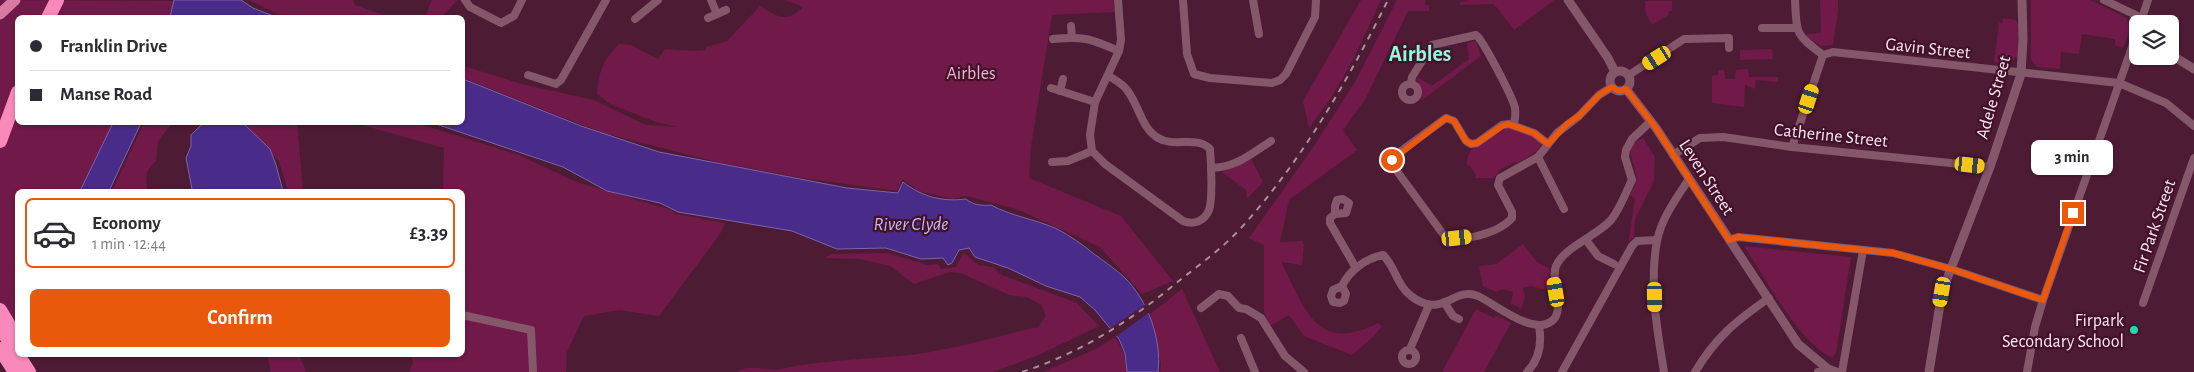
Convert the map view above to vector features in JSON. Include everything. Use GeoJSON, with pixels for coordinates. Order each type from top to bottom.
{"type":"FeatureCollection","features":[{"type":"Feature","properties":{"kind":"highway"},"geometry":{"type":"LineString","coordinates":[[50,15],[57,0]]}},
{"type":"Feature","properties":{"kind":"highway"},"geometry":{"type":"LineString","coordinates":[[0,118],[15,90]]}},
{"type":"Feature","properties":{"kind":"highway"},"geometry":{"type":"LineString","coordinates":[[0,141],[15,100]]}},
{"type":"Feature","properties":{"kind":"highway"},"geometry":{"type":"LineString","coordinates":[[1,317],[15,336]]}},
{"type":"Feature","properties":{"kind":"highway"},"geometry":{"type":"LineString","coordinates":[[1,317],[15,344]]}},
{"type":"Feature","properties":{"kind":"highway"},"geometry":{"type":"LineString","coordinates":[[0,349],[15,372]]}},
{"type":"Feature","properties":{"kind":"highway"},"geometry":{"type":"LineString","coordinates":[[21,357],[29,372]]}},
{"type":"Feature","properties":{"kind":"highway"},"geometry":{"type":"LineString","coordinates":[[28,357],[37,372]]}},
{"type":"Feature","properties":{"kind":"highway"},"geometry":{"type":"LineString","coordinates":[[0,363],[6,372]]}},
{"type":"Feature","properties":{"kind":"main road"},"geometry":{"type":"LineString","coordinates":[[0,14],[15,0]]}},
{"type":"Feature","properties":{"kind":"street"},"geometry":{"type":"LineString","coordinates":[[465,0],[470,7],[501,22],[514,16],[522,0]]}},
{"type":"Feature","properties":{"kind":"street"},"geometry":{"type":"LineString","coordinates":[[528,74],[556,84],[561,80],[606,0]]}},
{"type":"Feature","properties":{"kind":"street"},"geometry":{"type":"LineString","coordinates":[[711,0],[717,14]]}},
{"type":"Feature","properties":{"kind":"street"},"geometry":{"type":"LineString","coordinates":[[1109,76],[1125,87],[1148,128],[1158,138],[1171,143],[1200,142],[1210,149],[1209,210],[1199,222],[1191,224],[1182,221],[1117,173],[1092,150],[1090,135],[1095,102],[1109,76],[1119,51],[1121,40],[1118,0]]}},
{"type":"Feature","properties":{"kind":"street"},"geometry":{"type":"LineString","coordinates":[[1183,0],[1187,54],[1194,74],[1210,78],[1272,83],[1280,80],[1286,74],[1315,16],[1316,0]]}},
{"type":"Feature","properties":{"kind":"street"},"geometry":{"type":"LineString","coordinates":[[1249,31],[1259,32],[1253,0]]}},
{"type":"Feature","properties":{"kind":"street"},"geometry":{"type":"LineString","coordinates":[[1568,0],[1608,58],[1615,72]]}},
{"type":"Feature","properties":{"kind":"street"},"geometry":{"type":"LineString","coordinates":[[1792,147],[1823,55],[1801,38],[1797,28],[1795,0]]}},
{"type":"Feature","properties":{"kind":"street","name":"Adele Street"},"geometry":{"type":"LineString","coordinates":[[1929,372],[1942,292],[1990,167],[2020,74],[2024,39],[2022,0]]}},
{"type":"Feature","properties":{"kind":"street"},"geometry":{"type":"LineString","coordinates":[[2104,0],[2130,15]]}},
{"type":"Feature","properties":{"kind":"street"},"geometry":{"type":"LineString","coordinates":[[2143,15],[2148,0]]}},
{"type":"Feature","properties":{"kind":"street"},"geometry":{"type":"LineString","coordinates":[[635,20],[652,2]]}},
{"type":"Feature","properties":{"kind":"street"},"geometry":{"type":"LineString","coordinates":[[708,18],[726,10]]}},
{"type":"Feature","properties":{"kind":"street"},"geometry":{"type":"LineString","coordinates":[[1071,26],[1072,37]]}},
{"type":"Feature","properties":{"kind":"street"},"geometry":{"type":"LineString","coordinates":[[1762,28],[1797,28]]}},
{"type":"Feature","properties":{"kind":"street"},"geometry":{"type":"LineString","coordinates":[[1411,81],[1432,45],[1437,42],[1478,36],[1502,78],[1515,107],[1514,124]]}},
{"type":"Feature","properties":{"kind":"street"},"geometry":{"type":"LineString","coordinates":[[1053,39],[1090,38],[1119,51]]}},
{"type":"Feature","properties":{"kind":"street"},"geometry":{"type":"LineString","coordinates":[[1629,75],[1684,39],[1728,38],[1729,48]]}},
{"type":"Feature","properties":{"kind":"street","name":"Gavin Street"},"geometry":{"type":"LineString","coordinates":[[1823,55],[1833,52],[2020,74],[2119,83],[2166,103],[2194,126]]}},
{"type":"Feature","properties":{"kind":"street"},"geometry":{"type":"LineString","coordinates":[[2028,372],[2035,327],[2043,300],[2129,58]]}},
{"type":"Feature","properties":{"kind":"street"},"geometry":{"type":"LineString","coordinates":[[2179,60],[2194,69]]}},
{"type":"Feature","properties":{"kind":"street"},"geometry":{"type":"LineString","coordinates":[[1622,71],[1629,75],[1630,83],[1626,89],[1619,91],[1612,87],[1610,79],[1615,72],[1622,71]]}},
{"type":"Feature","properties":{"kind":"street"},"geometry":{"type":"LineString","coordinates":[[1060,91],[1063,79]]}},
{"type":"Feature","properties":{"kind":"street"},"geometry":{"type":"LineString","coordinates":[[1548,144],[1534,133],[1514,124],[1502,126],[1473,144],[1466,141],[1454,121],[1446,118],[1393,157],[1391,163],[1443,234],[1452,238],[1485,234],[1511,220],[1512,212],[1499,187],[1498,180],[1538,157],[1567,124],[1579,116],[1599,95],[1612,87]]}},
{"type":"Feature","properties":{"kind":"street"},"geometry":{"type":"LineString","coordinates":[[1051,88],[1095,102]]}},
{"type":"Feature","properties":{"kind":"street","name":"Leven Street"},"geometry":{"type":"LineString","coordinates":[[1626,89],[1651,121],[1798,344],[1832,370]]}},
{"type":"Feature","properties":{"kind":"street"},"geometry":{"type":"LineString","coordinates":[[1342,286],[1347,276],[1356,268],[1383,255],[1402,287],[1414,298],[1429,305],[1434,306],[1462,295],[1475,295],[1498,306],[1528,325],[1539,326],[1552,321],[1557,313],[1554,280],[1556,266],[1565,254],[1611,220],[1632,180],[1626,157],[1628,144],[1651,121]]}},
{"type":"Feature","properties":{"kind":"street","name":"Catherine Street"},"geometry":{"type":"LineString","coordinates":[[1673,155],[1700,138],[1723,137],[1792,147],[1990,167]]}},
{"type":"Feature","properties":{"kind":"street"},"geometry":{"type":"LineString","coordinates":[[1255,140],[1260,148]]}},
{"type":"Feature","properties":{"kind":"street"},"geometry":{"type":"LineString","coordinates":[[1211,168],[1225,168],[1244,160],[1271,141]]}},
{"type":"Feature","properties":{"kind":"street"},"geometry":{"type":"LineString","coordinates":[[1052,162],[1062,157],[1092,150]]}},
{"type":"Feature","properties":{"kind":"street"},"geometry":{"type":"LineString","coordinates":[[1538,157],[1564,209]]}},
{"type":"Feature","properties":{"kind":"street","name":"Fir Park Street"},"geometry":{"type":"LineString","coordinates":[[2143,303],[2194,158]]}},
{"type":"Feature","properties":{"kind":"street"},"geometry":{"type":"LineString","coordinates":[[1664,372],[1655,316],[1654,277],[1657,240],[1662,225],[1689,180]]}},
{"type":"Feature","properties":{"kind":"street"},"geometry":{"type":"LineString","coordinates":[[1335,214],[1330,218],[1330,223],[1356,268]]}},
{"type":"Feature","properties":{"kind":"street"},"geometry":{"type":"LineString","coordinates":[[1729,240],[1738,237],[1893,253],[1951,269],[2043,300]]}},
{"type":"Feature","properties":{"kind":"street"},"geometry":{"type":"LineString","coordinates":[[1586,240],[1593,252],[1614,264]]}},
{"type":"Feature","properties":{"kind":"street"},"geometry":{"type":"LineString","coordinates":[[1562,372],[1632,246],[1637,241],[1657,240]]}},
{"type":"Feature","properties":{"kind":"street"},"geometry":{"type":"LineString","coordinates":[[1600,257],[1605,249]]}},
{"type":"Feature","properties":{"kind":"street"},"geometry":{"type":"LineString","coordinates":[[1842,372],[1864,250]]}},
{"type":"Feature","properties":{"kind":"street"},"geometry":{"type":"LineString","coordinates":[[1202,308],[1220,294],[1228,296],[1239,308],[1255,313],[1261,318],[1285,356],[1304,372]]}},
{"type":"Feature","properties":{"kind":"street"},"geometry":{"type":"LineString","coordinates":[[1695,372],[1716,342],[1734,323],[1769,298]]}},
{"type":"Feature","properties":{"kind":"street"},"geometry":{"type":"LineString","coordinates":[[1444,302],[1453,316],[1459,320]]}},
{"type":"Feature","properties":{"kind":"street"},"geometry":{"type":"LineString","coordinates":[[1410,349],[1429,305]]}},
{"type":"Feature","properties":{"kind":"street"},"geometry":{"type":"LineString","coordinates":[[465,315],[532,330],[533,372]]}},
{"type":"Feature","properties":{"kind":"street"},"geometry":{"type":"LineString","coordinates":[[1527,372],[1539,354],[1541,340],[1539,326]]}},
{"type":"Feature","properties":{"kind":"street"},"geometry":{"type":"LineString","coordinates":[[1241,338],[1255,372]]}},
{"type":"Feature","properties":{"kind":"street"},"geometry":{"type":"LineString","coordinates":[[1237,352],[1245,348]]}},
{"type":"Feature","properties":{"kind":"street"},"geometry":{"type":"LineString","coordinates":[[1818,372],[1832,370]]}},
{"type":"Feature","properties":{"kind":"green space"},"geometry":{"type":"Polygon","coordinates":[[[0,0],[174,1],[170,15],[15,15],[15,125],[112,125],[81,189],[15,189],[15,327],[0,336],[0,0]]]}},
{"type":"Feature","properties":{"kind":"green space"},"geometry":{"type":"Polygon","coordinates":[[[249,0],[353,0],[355,5],[383,15],[280,15],[249,0]]]}},
{"type":"Feature","properties":{"kind":"green space"},"geometry":{"type":"Polygon","coordinates":[[[432,0],[458,0],[443,15],[426,15],[432,0]]]}},
{"type":"Feature","properties":{"kind":"green space","name":"Airbles"},"geometry":{"type":"Polygon","coordinates":[[[785,0],[1113,0],[1115,12],[1052,15],[1031,147],[1029,178],[1121,216],[1173,281],[1142,294],[1100,247],[1019,210],[967,196],[952,199],[918,191],[903,179],[898,191],[802,178],[721,163],[603,133],[465,79],[465,67],[522,84],[594,100],[646,125],[678,127],[656,122],[610,104],[597,94],[603,66],[619,44],[631,45],[658,59],[665,49],[706,50],[706,47],[727,41],[760,6],[782,17],[792,16],[803,7],[785,0]]]}},
{"type":"Feature","properties":{"kind":"green space"},"geometry":{"type":"Polygon","coordinates":[[[1361,0],[1381,0],[1353,60],[1331,98],[1309,128],[1303,101],[1361,0]]]}},
{"type":"Feature","properties":{"kind":"green space"},"geometry":{"type":"Polygon","coordinates":[[[1397,0],[1425,0],[1425,5],[1429,5],[1429,11],[1408,11],[1366,98],[1343,130],[1357,150],[1289,200],[1280,242],[1302,241],[1304,244],[1302,265],[1281,262],[1306,310],[1315,322],[1326,330],[1340,333],[1357,331],[1378,323],[1382,326],[1373,337],[1352,355],[1304,336],[1289,315],[1270,326],[1264,312],[1264,245],[1249,238],[1314,146],[1356,80],[1397,0]]]}},
{"type":"Feature","properties":{"kind":"green space"},"geometry":{"type":"Polygon","coordinates":[[[1470,0],[1554,0],[1514,30],[1494,4],[1460,5],[1460,2],[1470,0]]]}},
{"type":"Feature","properties":{"kind":"green space"},"geometry":{"type":"Polygon","coordinates":[[[1820,0],[1838,0],[1833,45],[1821,46],[1806,36],[1808,34],[1821,33],[1820,0]]]}},
{"type":"Feature","properties":{"kind":"green space"},"geometry":{"type":"Polygon","coordinates":[[[2031,0],[2090,0],[2127,18],[2129,33],[2123,48],[2115,45],[2115,39],[2082,34],[2079,54],[2061,52],[2060,69],[2037,67],[2031,60],[2031,0]]]}},
{"type":"Feature","properties":{"kind":"green space"},"geometry":{"type":"Polygon","coordinates":[[[1645,1],[1672,1],[1672,11],[1669,11],[1668,15],[1652,25],[1646,14],[1645,1]]]}},
{"type":"Feature","properties":{"kind":"green space"},"geometry":{"type":"Polygon","coordinates":[[[2003,18],[2016,20],[2018,25],[2018,58],[2015,57],[2006,65],[1994,62],[1999,23],[2002,23],[2003,18]]]}},
{"type":"Feature","properties":{"kind":"green space"},"geometry":{"type":"Polygon","coordinates":[[[1474,41],[1481,56],[1422,100],[1417,77],[1432,86],[1469,59],[1467,43],[1474,41]]]}},
{"type":"Feature","properties":{"kind":"green space"},"geometry":{"type":"Polygon","coordinates":[[[1772,49],[1773,59],[1740,60],[1740,50],[1772,49]]]}},
{"type":"Feature","properties":{"kind":"green space"},"geometry":{"type":"Polygon","coordinates":[[[1748,69],[1749,77],[1778,77],[1778,82],[1756,80],[1755,89],[1745,85],[1744,107],[1712,103],[1712,76],[1718,75],[1718,70],[1724,70],[1725,79],[1735,79],[1736,70],[1748,69]]]}},
{"type":"Feature","properties":{"kind":"green space"},"geometry":{"type":"Polygon","coordinates":[[[143,125],[170,125],[158,141],[156,161],[147,174],[147,189],[113,189],[143,125]]]}},
{"type":"Feature","properties":{"kind":"green space"},"geometry":{"type":"Polygon","coordinates":[[[245,125],[297,125],[303,189],[287,189],[279,161],[245,125]]]}},
{"type":"Feature","properties":{"kind":"green space"},"geometry":{"type":"Polygon","coordinates":[[[362,125],[422,125],[519,155],[576,182],[671,210],[676,214],[725,223],[720,234],[659,316],[619,310],[584,316],[567,352],[566,372],[409,372],[413,363],[412,357],[465,357],[465,189],[443,189],[444,148],[362,125]]]}},
{"type":"Feature","properties":{"kind":"green space"},"geometry":{"type":"Polygon","coordinates":[[[1506,128],[1520,129],[1540,140],[1541,145],[1536,152],[1517,163],[1515,162],[1501,169],[1494,178],[1475,178],[1476,175],[1470,166],[1467,165],[1467,158],[1470,152],[1480,142],[1506,128]]]}},
{"type":"Feature","properties":{"kind":"green space"},"geometry":{"type":"Polygon","coordinates":[[[1643,138],[1655,157],[1654,181],[1635,219],[1634,238],[1631,239],[1628,245],[1635,199],[1630,195],[1636,179],[1631,150],[1636,142],[1643,138]]]}},
{"type":"Feature","properties":{"kind":"green space"},"geometry":{"type":"Polygon","coordinates":[[[1251,159],[1263,182],[1247,199],[1246,190],[1222,172],[1251,159]]]}},
{"type":"Feature","properties":{"kind":"green space"},"geometry":{"type":"Polygon","coordinates":[[[1523,244],[1537,262],[1549,268],[1550,291],[1531,286],[1523,288],[1525,298],[1521,309],[1511,303],[1513,292],[1502,289],[1496,292],[1483,286],[1479,266],[1496,264],[1523,244]]]}},
{"type":"Feature","properties":{"kind":"green space"},"geometry":{"type":"Polygon","coordinates":[[[1744,246],[1851,257],[1836,353],[1832,358],[1807,338],[1783,308],[1744,246]]]}},
{"type":"Feature","properties":{"kind":"green space"},"geometry":{"type":"Polygon","coordinates":[[[887,253],[927,265],[938,264],[941,269],[956,267],[963,253],[978,265],[992,267],[1002,275],[1077,303],[1099,326],[1041,354],[993,372],[736,372],[745,368],[777,370],[826,362],[918,354],[1038,327],[1046,316],[1041,305],[1027,297],[1009,295],[961,273],[950,272],[914,284],[890,266],[860,259],[825,258],[831,254],[887,253]]]}},
{"type":"Feature","properties":{"kind":"green space"},"geometry":{"type":"Polygon","coordinates":[[[1182,289],[1220,372],[1160,372],[1161,363],[1150,314],[1182,289]]]}},
{"type":"Feature","properties":{"kind":"green space"},"geometry":{"type":"Polygon","coordinates":[[[1476,309],[1494,318],[1496,315],[1511,323],[1484,372],[1442,372],[1476,309]]]}},
{"type":"Feature","properties":{"kind":"green space"},"geometry":{"type":"Polygon","coordinates":[[[1115,337],[1124,353],[1126,372],[1043,372],[1098,348],[1115,337]]]}},
{"type":"Feature","properties":{"kind":"green space"},"geometry":{"type":"Polygon","coordinates":[[[268,357],[300,357],[306,372],[271,372],[268,357]]]}},
{"type":"Feature","properties":{"kind":"water"},"geometry":{"type":"Polygon","coordinates":[[[174,0],[241,0],[253,8],[271,15],[170,15],[174,0]]]}},
{"type":"Feature","properties":{"kind":"water","name":"River Clyde"},"geometry":{"type":"Polygon","coordinates":[[[465,80],[581,126],[659,152],[847,188],[898,193],[903,182],[925,195],[949,200],[966,199],[978,205],[991,205],[1006,212],[1055,228],[1109,265],[1133,286],[1152,321],[1158,347],[1158,372],[1127,372],[1125,353],[1119,339],[1095,310],[1080,297],[1046,286],[1008,268],[975,257],[969,248],[959,250],[952,263],[948,265],[943,258],[921,259],[886,248],[837,249],[792,231],[678,212],[660,203],[607,191],[563,167],[439,125],[465,125],[465,80]]]}},
{"type":"Feature","properties":{"kind":"water"},"geometry":{"type":"Polygon","coordinates":[[[112,125],[140,125],[110,189],[81,189],[112,125]]]}},
{"type":"Feature","properties":{"kind":"water"},"geometry":{"type":"Polygon","coordinates":[[[201,125],[245,125],[270,149],[282,189],[192,189],[186,158],[191,146],[191,135],[201,125]]]}},
{"type":"Feature","properties":{"kind":"pier"},"geometry":{"type":"Polygon","coordinates":[[[1146,304],[1150,312],[1114,338],[1108,330],[1146,304]]]}},
{"type":"Feature","properties":{"kind":"railway"},"geometry":{"type":"LineString","coordinates":[[1022,372],[1081,347],[1135,315],[1215,252],[1241,228],[1304,148],[1340,90],[1388,0]]}},
{"type":"Feature","properties":{"kind":"place","name":"Firpark Secondary School"},"geometry":{"type":"Point","coordinates":[2134,330]}},
{"type":"Feature","properties":{"kind":"district","name":"Airbles"},"geometry":{"type":"Point","coordinates":[1420,53]}},
{"type":"Feature","properties":{"kind":"route"},"geometry":{"type":"LineString","coordinates":[[1392,160],[1395,155],[1446,118],[1454,121],[1466,141],[1471,144],[1477,143],[1508,124],[1514,124],[1534,133],[1548,144],[1557,133],[1579,116],[1599,95],[1612,87],[1614,90],[1619,91],[1626,89],[1634,99],[1656,128],[1729,240],[1738,237],[1893,253],[1951,269],[2043,300],[2073,213]]}}]}
